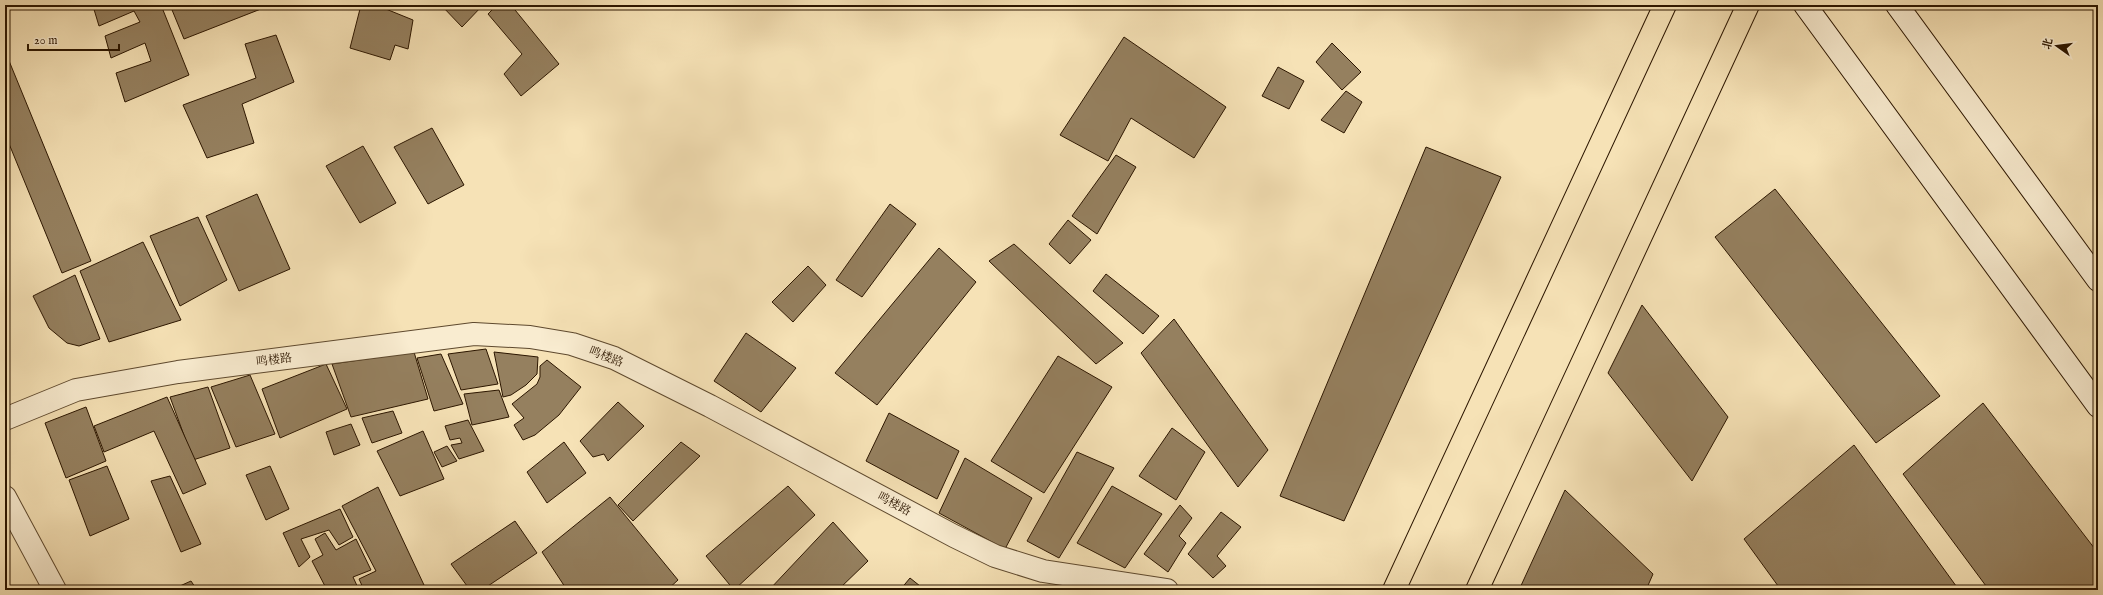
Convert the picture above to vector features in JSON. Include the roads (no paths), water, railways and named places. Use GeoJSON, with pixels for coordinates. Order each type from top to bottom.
{"type":"FeatureCollection","features":[{"type":"Feature","properties":{"kind":"highway"},"geometry":{"type":"LineString","coordinates":[[1394,590],[1665,5]]}},
{"type":"Feature","properties":{"kind":"highway"},"geometry":{"type":"LineString","coordinates":[[1477,590],[1748,5]]}},
{"type":"Feature","properties":{"kind":"street"},"geometry":{"type":"LineString","coordinates":[[1805,5],[2098,406]]}},
{"type":"Feature","properties":{"kind":"street"},"geometry":{"type":"LineString","coordinates":[[1897,5],[2098,280]]}},
{"type":"Feature","properties":{"kind":"street","name":"鸣楼路"},"geometry":{"type":"LineString","coordinates":[[5,419],[76,390],[178,372],[474,334],[530,337],[572,344],[614,358],[710,406],[954,536],[995,556],[1043,571],[1167,590]]}},
{"type":"Feature","properties":{"kind":"street"},"geometry":{"type":"LineString","coordinates":[[5,497],[55,590]]}}]}
